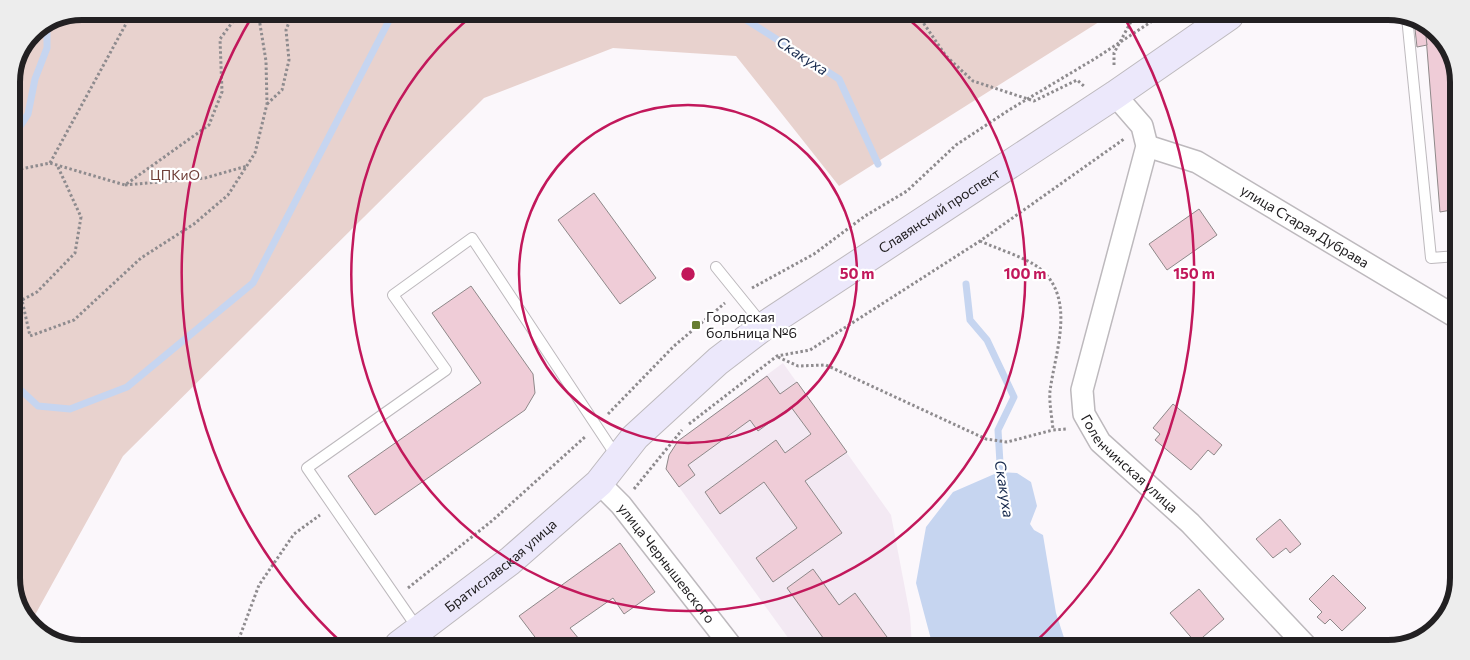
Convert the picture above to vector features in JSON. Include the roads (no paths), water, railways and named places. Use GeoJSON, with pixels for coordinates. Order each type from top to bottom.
{"type":"FeatureCollection","features":[{"type":"Feature","properties":{"kind":"street","name":"Славянский проспект"},"geometry":{"type":"LineString","coordinates":[[599,483],[635,437],[648,424],[718,361],[764,326],[1224,20]]}},
{"type":"Feature","properties":{"kind":"street"},"geometry":{"type":"LineString","coordinates":[[1108,99],[1145,136]]}},
{"type":"Feature","properties":{"kind":"street","name":"улица Старая Дубрава"},"geometry":{"type":"LineString","coordinates":[[1145,136],[1197,162],[1450,313]]}},
{"type":"Feature","properties":{"kind":"street","name":"Голенчинская улица"},"geometry":{"type":"LineString","coordinates":[[1145,136],[1082,390],[1084,414],[1090,428],[1100,442],[1190,523],[1300,640]]}},
{"type":"Feature","properties":{"kind":"street","name":"улица Чернышевского"},"geometry":{"type":"LineString","coordinates":[[599,483],[621,505],[726,640]]}},
{"type":"Feature","properties":{"kind":"street","name":"Братиславская улица"},"geometry":{"type":"LineString","coordinates":[[409,638],[510,561],[599,483]]}},
{"type":"Feature","properties":{"kind":"lane"},"geometry":{"type":"LineString","coordinates":[[1408,24],[1432,258],[1450,257]]}},
{"type":"Feature","properties":{"kind":"lane"},"geometry":{"type":"LineString","coordinates":[[409,638],[333,506],[307,468],[446,370],[393,295],[472,238],[618,458]]}},
{"type":"Feature","properties":{"kind":"lane"},"geometry":{"type":"LineString","coordinates":[[716,267],[764,326]]}},
{"type":"Feature","properties":{"kind":"water"},"geometry":{"type":"Polygon","coordinates":[[[999,472],[1017,473],[1031,482],[1037,506],[1030,524],[1034,530],[1043,535],[1056,613],[1065,640],[931,640],[916,583],[926,527],[953,492],[999,472]]]}},
{"type":"Feature","properties":{"kind":"waterway"},"geometry":{"type":"LineString","coordinates":[[20,389],[38,406],[70,409],[127,387],[253,283],[389,20]]}},
{"type":"Feature","properties":{"kind":"waterway","name":"Скакуха"},"geometry":{"type":"LineString","coordinates":[[746,20],[839,79],[878,164]]}},
{"type":"Feature","properties":{"kind":"waterway"},"geometry":{"type":"LineString","coordinates":[[20,126],[28,114],[35,79],[47,48],[47,31]]}},
{"type":"Feature","properties":{"kind":"waterway","name":"Скакуха"},"geometry":{"type":"LineString","coordinates":[[966,284],[970,320],[987,340],[1014,397],[998,430],[1001,480]]}},
{"type":"Feature","properties":{"kind":"place","name":"Городская больница №6"},"geometry":{"type":"Point","coordinates":[696,325]}},
{"type":"Feature","properties":{"kind":"park label","name":"ЦПКиО"},"geometry":{"type":"Point","coordinates":[175,175]}}]}
